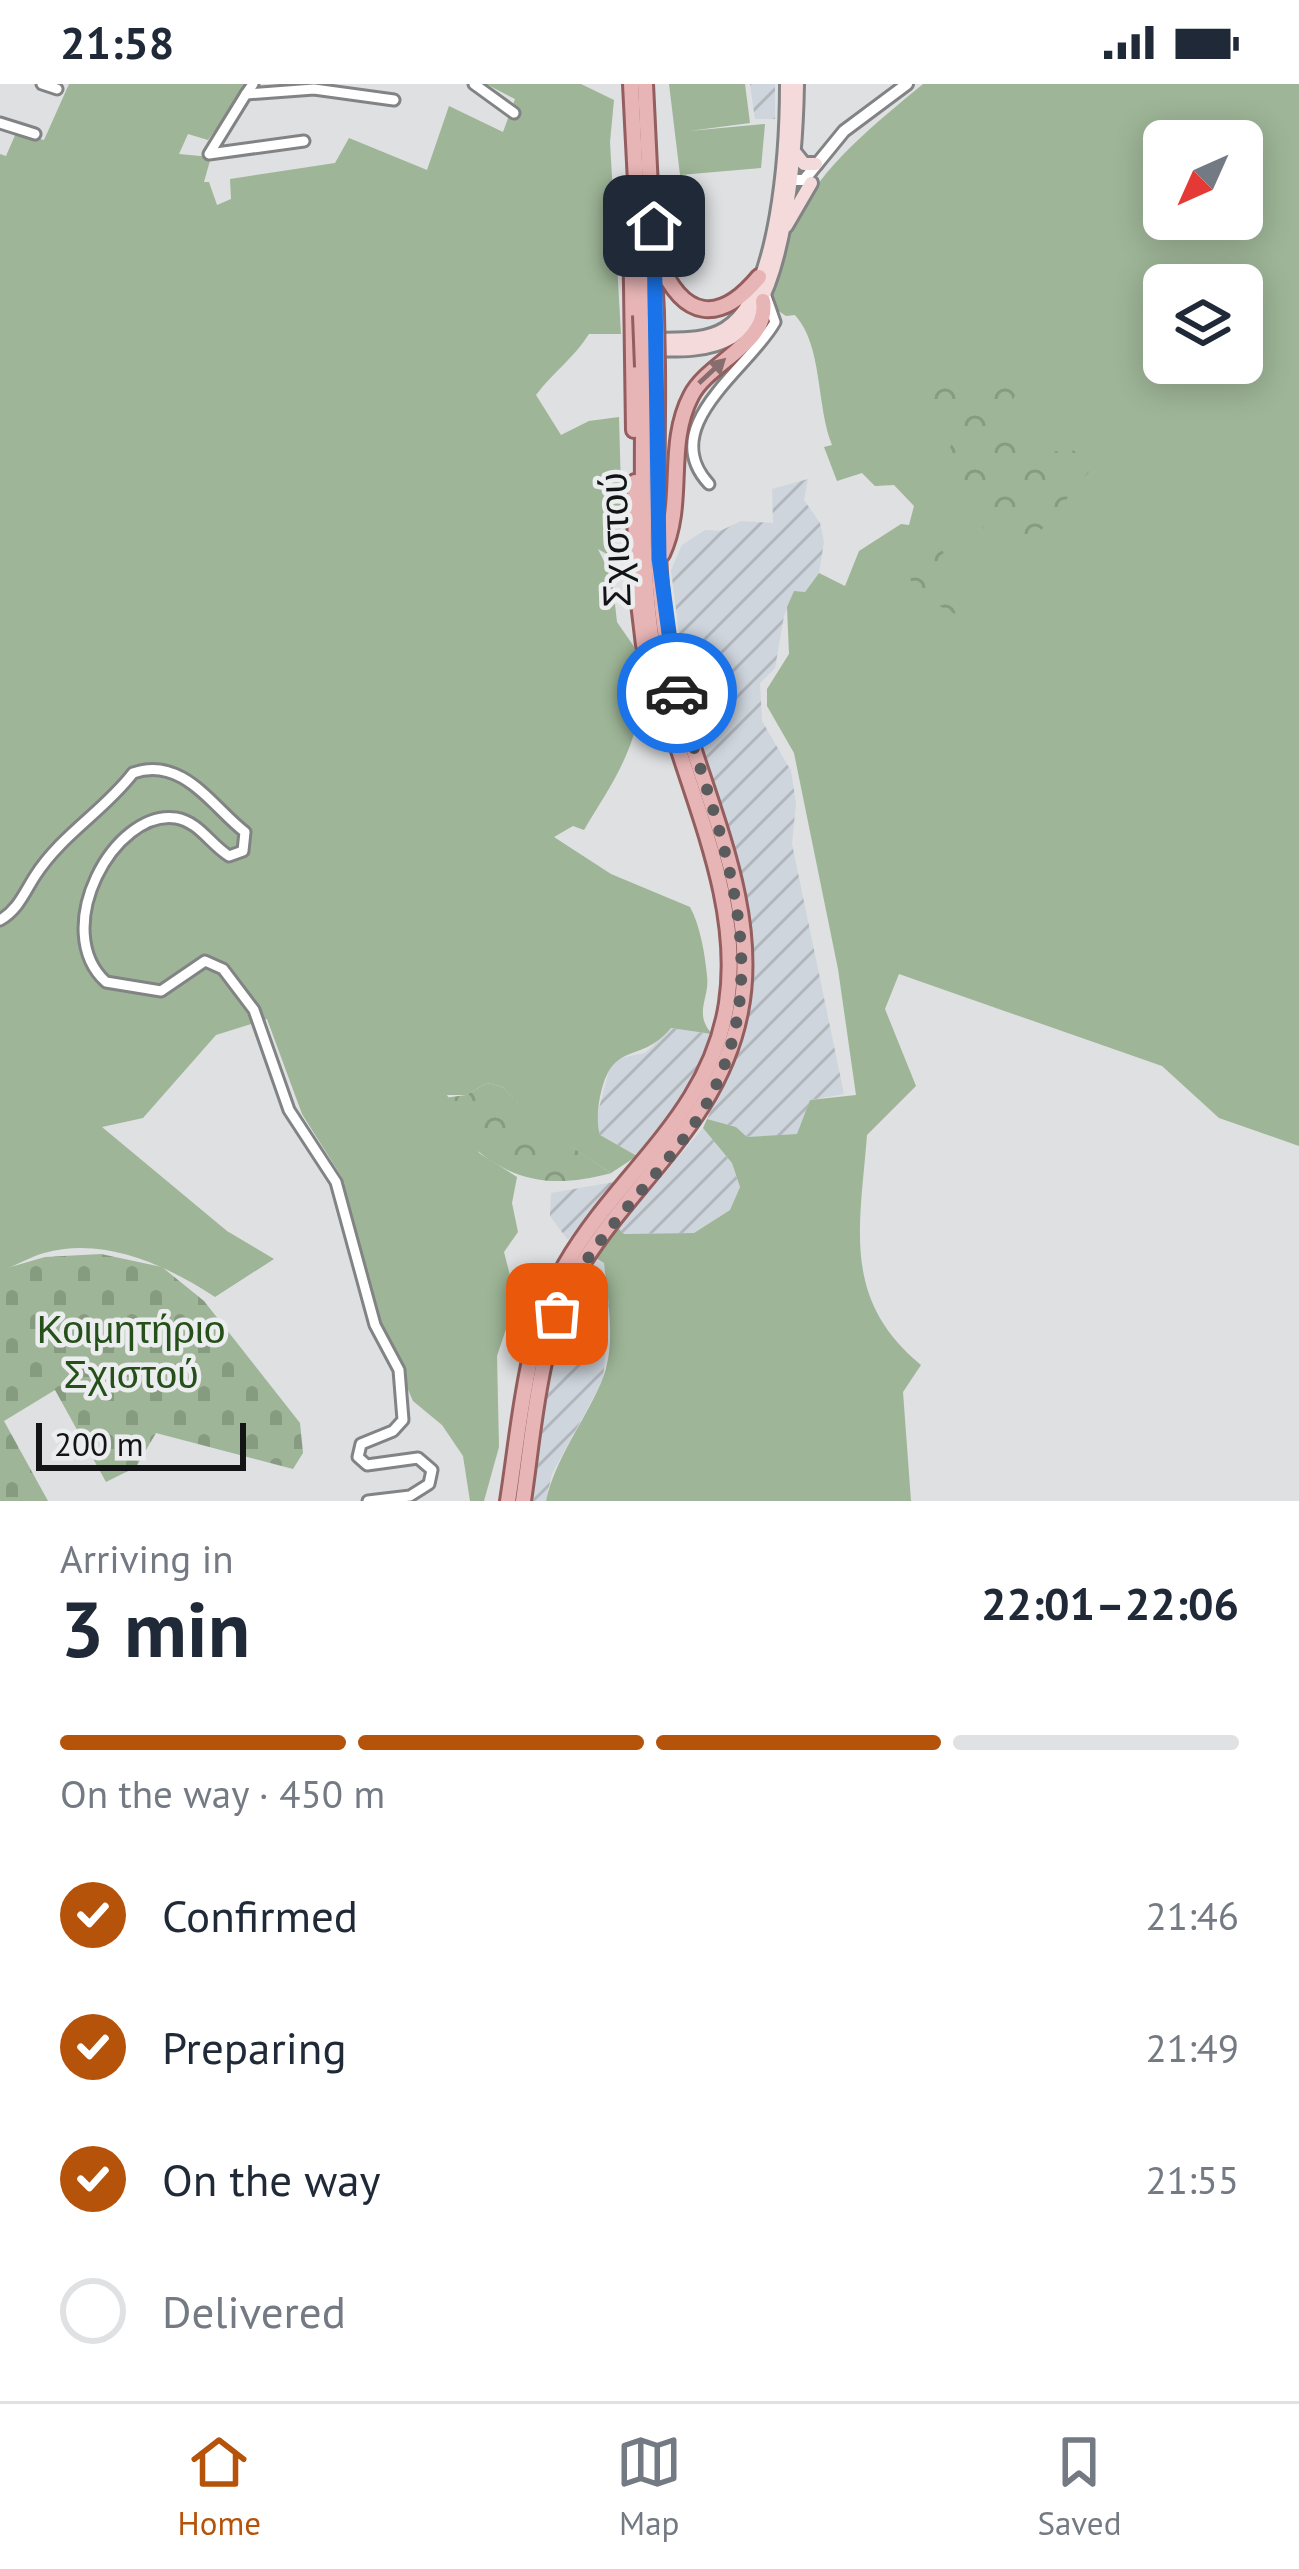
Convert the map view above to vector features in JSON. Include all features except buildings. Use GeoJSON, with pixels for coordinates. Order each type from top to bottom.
{"type":"FeatureCollection","features":[{"type":"Feature","properties":{"kind":"main road","name":"Σχιστού"},"geometry":{"type":"LineString","coordinates":[[516,1498],[544,1358],[565,1296],[590,1252],[698,1118],[719,1080],[741,1007],[745,958],[738,903],[676,692],[659,558],[631,84]]}},
{"type":"Feature","properties":{"kind":"main road","name":"Σχιστού"},"geometry":{"type":"LineString","coordinates":[[645,84],[656,251],[648,314]]}},
{"type":"Feature","properties":{"kind":"main road"},"geometry":{"type":"LineString","coordinates":[[632,345],[718,333],[744,312],[759,277],[785,166],[787,84]]}},
{"type":"Feature","properties":{"kind":"main road"},"geometry":{"type":"LineString","coordinates":[[659,558],[674,517],[676,441],[686,404],[703,377],[757,330],[764,315],[796,154],[797,84]]}},
{"type":"Feature","properties":{"kind":"main road"},"geometry":{"type":"LineString","coordinates":[[796,154],[808,166],[820,160]]}},
{"type":"Feature","properties":{"kind":"main road"},"geometry":{"type":"LineString","coordinates":[[777,243],[811,183]]}},
{"type":"Feature","properties":{"kind":"main road"},"geometry":{"type":"LineString","coordinates":[[637,196],[631,215],[638,609],[646,658],[662,695]]}},
{"type":"Feature","properties":{"kind":"main road"},"geometry":{"type":"LineString","coordinates":[[656,251],[674,292],[702,309],[728,305],[759,277]]}},
{"type":"Feature","properties":{"kind":"main road"},"geometry":{"type":"LineString","coordinates":[[632,345],[713,345],[744,328],[764,298]]}},
{"type":"Feature","properties":{"kind":"main road","name":"Σχιστού"},"geometry":{"type":"LineString","coordinates":[[516,1498],[530,1355],[551,1292],[578,1245],[685,1112],[706,1074],[727,1005],[730,958],[724,906],[662,695],[646,579],[650,367]]}},
{"type":"Feature","properties":{"kind":"street"},"geometry":{"type":"LineString","coordinates":[[41,84],[58,89]]}},
{"type":"Feature","properties":{"kind":"street"},"geometry":{"type":"LineString","coordinates":[[474,84],[514,113]]}},
{"type":"Feature","properties":{"kind":"street"},"geometry":{"type":"LineString","coordinates":[[820,160],[811,183],[800,194],[791,187],[804,180],[820,160],[844,131],[907,84]]}},
{"type":"Feature","properties":{"kind":"street"},"geometry":{"type":"LineString","coordinates":[[304,141],[209,154],[249,89],[314,89],[394,100]]}},
{"type":"Feature","properties":{"kind":"street"},"geometry":{"type":"LineString","coordinates":[[0,123],[35,134]]}},
{"type":"Feature","properties":{"kind":"street"},"geometry":{"type":"LineString","coordinates":[[709,484],[694,455],[699,421],[713,393],[746,363],[775,322],[764,298]]}},
{"type":"Feature","properties":{"kind":"street"},"geometry":{"type":"LineString","coordinates":[[0,920],[15,909],[61,841],[142,770],[169,772],[188,782],[218,802],[227,821],[245,832],[244,851],[229,856],[188,821],[160,818],[149,823],[121,846],[88,888],[82,939],[106,982],[161,991],[205,961],[223,969],[254,1010],[290,1110],[336,1182],[375,1325],[402,1381],[403,1420],[393,1431],[361,1444],[358,1457],[367,1465],[418,1458],[433,1470],[429,1484],[415,1494],[368,1501]]}},
{"type":"Feature","properties":{"kind":"shaded area"},"geometry":{"type":"Polygon","coordinates":[[[750,84],[775,84],[775,119],[755,119],[750,84]]]}},
{"type":"Feature","properties":{"kind":"shaded area"},"geometry":{"type":"Polygon","coordinates":[[[808,479],[804,500],[820,523],[824,542],[819,573],[805,592],[794,591],[784,616],[775,668],[760,683],[762,721],[791,771],[796,803],[792,844],[844,1094],[810,1100],[798,1134],[747,1137],[736,1127],[707,1119],[737,1051],[755,963],[740,874],[686,688],[671,570],[682,545],[705,530],[720,531],[741,521],[773,523],[772,489],[808,479]]]}},
{"type":"Feature","properties":{"kind":"shaded area"},"geometry":{"type":"Polygon","coordinates":[[[671,1028],[712,1034],[683,1098],[637,1156],[600,1135],[595,1123],[610,1067],[620,1058],[645,1053],[671,1028]]]}},
{"type":"Feature","properties":{"kind":"shaded area"},"geometry":{"type":"Polygon","coordinates":[[[703,1128],[732,1163],[740,1187],[730,1210],[694,1233],[624,1234],[618,1228],[703,1128]]]}},
{"type":"Feature","properties":{"kind":"shaded area"},"geometry":{"type":"Polygon","coordinates":[[[614,1182],[568,1240],[550,1216],[551,1193],[614,1182]]]}},
{"type":"Feature","properties":{"kind":"shaded area"},"geometry":{"type":"Polygon","coordinates":[[[594,1257],[604,1263],[609,1309],[603,1380],[552,1474],[546,1501],[533,1501],[551,1355],[574,1286],[594,1257]]]}},
{"type":"Feature","properties":{"kind":"green space"},"geometry":{"type":"Polygon","coordinates":[[[69,84],[249,84],[208,140],[188,134],[179,154],[211,157],[204,182],[209,182],[217,205],[231,199],[230,179],[335,163],[349,138],[427,170],[449,106],[503,132],[515,99],[486,84],[581,84],[614,100],[610,142],[621,334],[589,334],[536,395],[561,435],[589,421],[619,417],[622,526],[610,556],[598,549],[612,578],[617,622],[639,654],[652,705],[639,707],[626,756],[584,830],[573,826],[554,837],[611,874],[690,907],[703,949],[707,984],[703,1012],[712,1034],[671,1028],[610,1069],[600,1097],[600,1135],[637,1156],[611,1173],[534,1123],[503,1087],[487,1083],[466,1095],[447,1095],[479,1153],[517,1177],[512,1203],[518,1232],[504,1252],[516,1299],[497,1356],[499,1447],[484,1501],[470,1501],[463,1456],[442,1425],[413,1401],[382,1330],[341,1176],[302,1114],[267,1019],[216,1035],[143,1118],[102,1127],[227,1231],[274,1259],[215,1297],[155,1265],[89,1248],[44,1253],[0,1271],[0,154],[6,156],[16,133],[44,140],[69,84]]]}},
{"type":"Feature","properties":{"kind":"green space"},"geometry":{"type":"Polygon","coordinates":[[[669,84],[745,84],[750,123],[689,131],[765,124],[761,168],[680,175],[669,84]]]}},
{"type":"Feature","properties":{"kind":"green space"},"geometry":{"type":"Polygon","coordinates":[[[923,84],[1299,84],[1299,1146],[1219,1118],[1162,1066],[899,974],[885,1009],[916,1086],[867,1135],[860,1231],[861,1260],[878,1314],[895,1340],[921,1365],[903,1392],[911,1501],[546,1501],[563,1455],[601,1383],[609,1355],[604,1263],[594,1257],[618,1228],[624,1234],[694,1233],[730,1210],[740,1187],[732,1163],[703,1128],[707,1119],[736,1127],[747,1137],[797,1134],[810,1100],[856,1095],[838,969],[794,753],[767,706],[767,689],[789,654],[787,607],[794,591],[805,592],[819,573],[845,586],[859,551],[901,524],[909,525],[914,506],[894,485],[875,486],[862,473],[837,481],[824,447],[832,445],[810,343],[795,315],[786,316],[771,306],[794,223],[819,182],[923,84]]]}},
{"type":"Feature","properties":{"kind":"green space"},"geometry":{"type":"Polygon","coordinates":[[[989,376],[1022,380],[1008,411],[1015,430],[1039,453],[1069,450],[1102,456],[1033,540],[1003,547],[983,528],[972,502],[954,494],[946,456],[955,437],[949,419],[923,406],[898,380],[918,378],[971,394],[989,376]]]}},
{"type":"Feature","properties":{"kind":"green space"},"geometry":{"type":"Polygon","coordinates":[[[941,542],[965,619],[914,593],[909,573],[920,544],[941,542]]]}},
{"type":"Feature","properties":{"kind":"green space"},"geometry":{"type":"Polygon","coordinates":[[[487,1083],[503,1087],[535,1123],[611,1173],[554,1181],[508,1170],[468,1143],[429,1100],[466,1095],[487,1083]]]}},
{"type":"Feature","properties":{"kind":"green space","name":"Κοιμητήριο Σχιστού"},"geometry":{"type":"Polygon","coordinates":[[[101,1254],[162,1267],[204,1301],[300,1423],[303,1453],[293,1469],[156,1433],[136,1467],[106,1482],[55,1390],[4,1421],[48,1501],[0,1501],[0,1270],[45,1257],[101,1254]]]}},
{"type":"Feature","properties":{"kind":"way so far"},"geometry":{"type":"LineString","coordinates":[[557,1314],[590,1252],[686,1136],[708,1102],[728,1058],[741,1007],[745,958],[738,903],[677,693]]}},
{"type":"Feature","properties":{"kind":"route"},"geometry":{"type":"LineString","coordinates":[[654,226],[659,558],[666,638],[677,693]]}}]}
